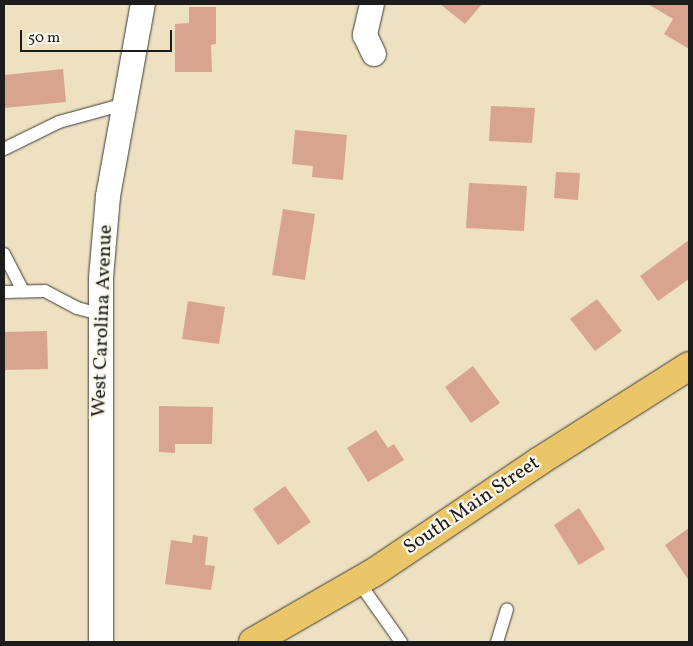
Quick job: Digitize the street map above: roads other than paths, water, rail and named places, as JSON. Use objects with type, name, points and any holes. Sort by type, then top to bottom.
[{"type":"main road","name":"South Main Street","points":[[253,642],[358,581],[689,366]]},
{"type":"street","name":"West Carolina Avenue","points":[[101,642],[100,314],[108,196],[143,4]]},
{"type":"street","points":[[372,4],[365,34],[374,54]]},
{"type":"lane","points":[[4,149],[59,122],[125,104]]},
{"type":"lane","points":[[4,254],[23,291]]},
{"type":"lane","points":[[4,292],[45,291],[77,308],[100,314]]},
{"type":"lane","points":[[358,581],[401,642]]},
{"type":"lane","points":[[497,642],[508,610]]}]
